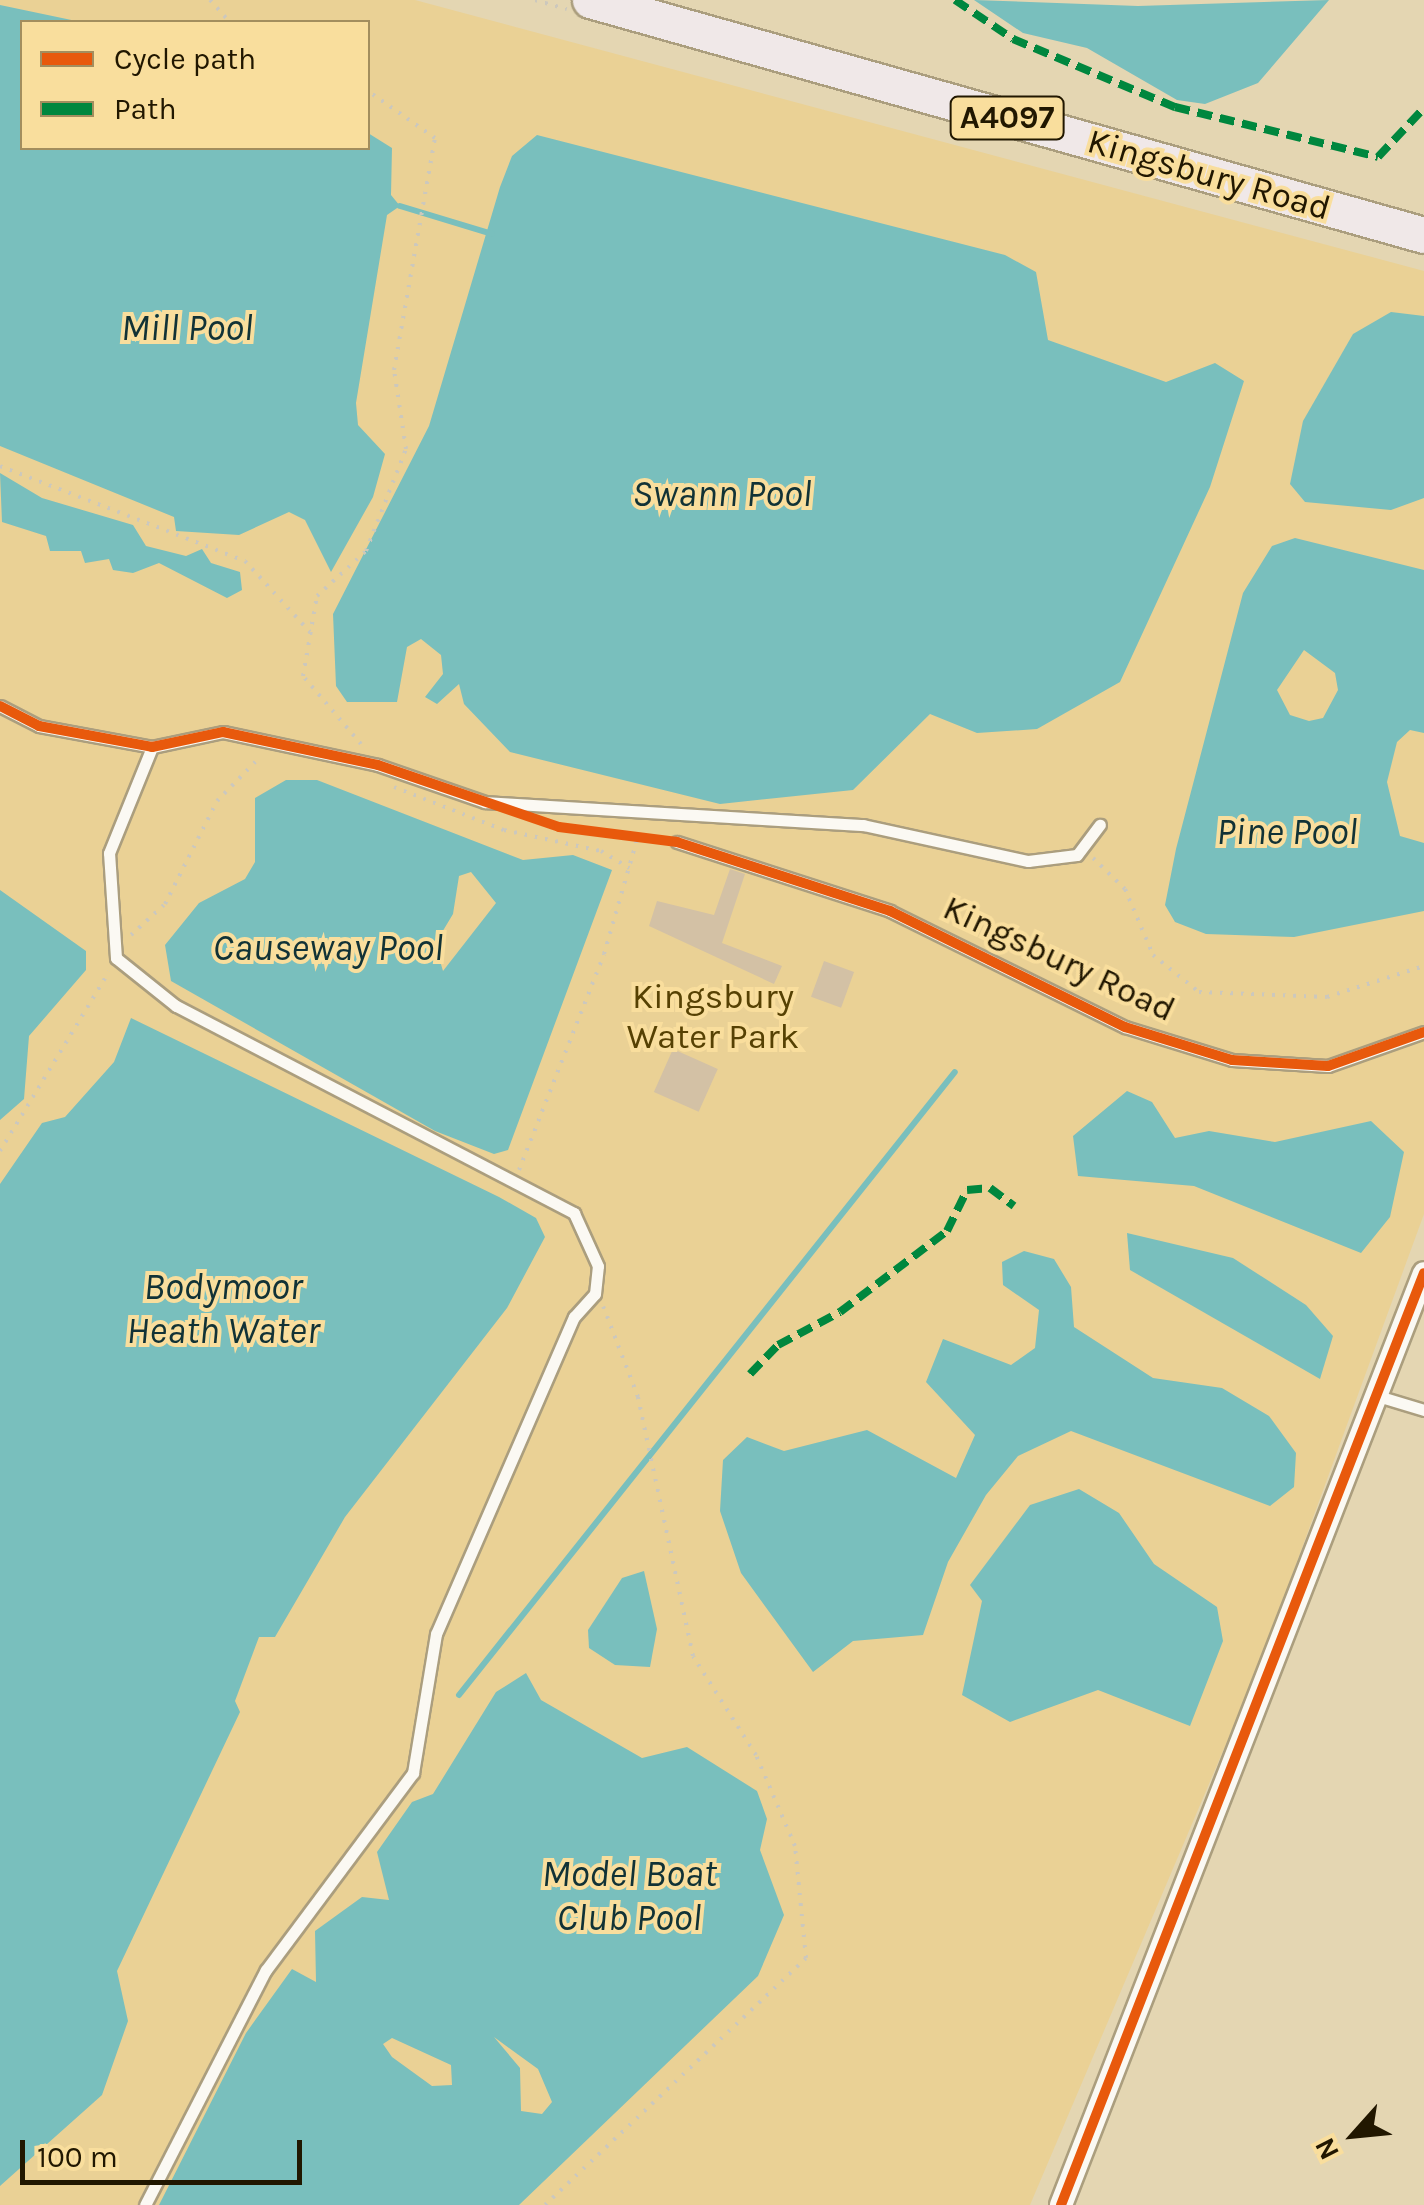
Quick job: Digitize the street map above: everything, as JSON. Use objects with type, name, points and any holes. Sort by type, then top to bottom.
[{"type":"main road","name":"Kingsbury Road","points":[[590,0],[1424,235]]},
{"type":"street","points":[[1061,2205],[1380,1398],[1424,1273]]},
{"type":"lane","points":[[0,706],[39,726],[152,747],[223,732],[378,765],[485,802],[863,825],[1028,862],[1082,848],[1100,825]]},
{"type":"lane","points":[[145,2205],[266,1970],[413,1773],[436,1634],[574,1317],[595,1294],[590,1234],[574,1212],[176,1006],[116,958],[109,853],[152,747]]},
{"type":"lane","name":"Kingsbury Road","points":[[677,842],[890,910],[1125,1028],[1232,1060],[1328,1066],[1424,1032]]},
{"type":"lane","points":[[1380,1398],[1424,1410]]},
{"type":"path","points":[[210,0],[228,20]]},
{"type":"path","points":[[370,92],[435,138],[394,370],[406,449],[366,551],[317,596],[302,676],[396,789],[434,806],[601,851],[629,868]]},
{"type":"path","points":[[0,466],[245,561],[310,632]]},
{"type":"path","points":[[0,1151],[116,958],[165,904],[231,781],[257,757],[302,748]]},
{"type":"path","points":[[541,821],[636,840],[677,842]]},
{"type":"path","points":[[513,1182],[559,1080],[636,840]]},
{"type":"path","points":[[1082,848],[1125,888],[1153,955],[1200,992],[1327,997],[1424,966]]},
{"type":"path","points":[[545,2205],[806,1958],[795,1846],[756,1755],[692,1656],[656,1518],[638,1397],[595,1294]]},
{"type":"green space","name":"Kingsbury Water Park","points":[[0,0],[415,0],[1424,271],[1424,1214],[1257,1671],[1030,2205],[0,2205]]},
{"type":"water","points":[[974,0],[1138,6],[1329,0],[1258,83],[1205,104],[1177,100],[1087,48],[1023,33]]},
{"type":"water","name":"Mill Pool","points":[[0,5],[71,20],[20,20],[20,150],[370,150],[370,134],[392,148],[391,195],[400,206],[387,215],[356,403],[358,425],[385,454],[373,497],[331,572],[305,520],[289,512],[239,535],[176,531],[174,517],[0,446]]},
{"type":"water","name":"Swann Pool","points":[[537,135],[1005,255],[1036,272],[1048,340],[1166,382],[1215,363],[1244,381],[1210,487],[1120,682],[1037,729],[977,733],[930,714],[853,790],[720,804],[510,752],[464,704],[459,684],[437,704],[425,697],[443,674],[441,655],[421,639],[407,647],[397,702],[347,702],[336,686],[333,614],[429,426],[512,156]]},
{"type":"water","points":[[1391,312],[1424,316],[1424,498],[1391,510],[1305,502],[1290,484],[1303,421],[1353,334]]},
{"type":"water","points":[[0,473],[42,498],[133,525],[146,546],[186,556],[202,549],[211,563],[240,572],[242,590],[227,598],[159,563],[133,573],[113,570],[109,559],[85,563],[81,551],[50,551],[46,536],[2,522]]},
{"type":"water","name":"Pine Pool","points":[[1295,538],[1424,570],[1424,733],[1410,730],[1397,742],[1387,782],[1400,836],[1424,843],[1424,911],[1294,937],[1206,934],[1175,922],[1165,905],[1243,593],[1272,546]],"holes":[[[1304,650],[1335,673],[1338,690],[1323,718],[1309,721],[1290,715],[1277,690]]]},
{"type":"water","name":"Causeway Pool","points":[[286,780],[317,780],[523,860],[573,855],[612,870],[508,1150],[494,1154],[435,1131],[171,981],[165,945],[199,903],[245,879],[255,862],[255,798]],"holes":[[[471,872],[496,903],[443,971],[435,944],[453,914],[459,876]]]},
{"type":"water","points":[[0,890],[86,951],[86,970],[29,1036],[24,1099],[0,1120]]},
{"type":"water","name":"Bodymoor Heath Water","points":[[131,1018],[499,1197],[536,1218],[545,1237],[507,1308],[345,1517],[275,1637],[259,1637],[235,1701],[240,1712],[117,1971],[128,2021],[102,2095],[0,2186],[0,1184],[42,1123],[65,1117],[114,1062]]},
{"type":"water","points":[[1127,1091],[1152,1102],[1175,1138],[1209,1131],[1275,1142],[1371,1121],[1404,1152],[1390,1217],[1361,1253],[1194,1186],[1078,1176],[1073,1136]]},
{"type":"water","points":[[1127,1233],[1233,1258],[1306,1305],[1333,1336],[1320,1379],[1130,1270]]},
{"type":"water","points":[[1024,1251],[1054,1259],[1071,1287],[1074,1327],[1153,1378],[1222,1388],[1269,1416],[1296,1453],[1294,1487],[1270,1506],[1071,1431],[1018,1456],[986,1495],[948,1562],[923,1635],[853,1641],[813,1672],[741,1573],[720,1511],[723,1460],[747,1437],[784,1451],[867,1430],[956,1478],[975,1435],[926,1382],[943,1339],[1011,1365],[1035,1348],[1039,1310],[1003,1285],[1002,1262]]},
{"type":"water","points":[[1079,1489],[1119,1513],[1154,1564],[1217,1607],[1223,1641],[1190,1726],[1098,1690],[1010,1722],[962,1695],[982,1601],[970,1585],[1030,1505]]},
{"type":"water","points":[[644,1571],[657,1629],[650,1667],[615,1665],[589,1648],[588,1630],[622,1578]]},
{"type":"water","name":"Model Boat Club Pool","points":[[526,1673],[541,1700],[642,1758],[687,1747],[757,1791],[767,1819],[760,1850],[784,1915],[758,1976],[519,2205],[159,2205],[246,2033],[292,1969],[316,1982],[315,1931],[362,1897],[389,1900],[377,1852],[412,1802],[433,1794],[496,1692]],"holes":[[[494,2037],[538,2069],[552,2102],[542,2114],[521,2111],[520,2068]],[[392,2038],[451,2065],[452,2085],[432,2086],[392,2057],[383,2044]]]},
{"type":"building","points":[[730,869],[745,874],[722,943],[782,966],[774,984],[649,926],[657,901],[714,915]]},
{"type":"building","points":[[824,961],[854,972],[841,1008],[811,997]]},
{"type":"building","points":[[673,1049],[718,1069],[699,1112],[654,1092]]},
{"type":"waterway","points":[[400,206],[492,234]]},
{"type":"waterway","points":[[459,1695],[955,1072]]},
{"type":"marked path","points":[[955,0],[1013,39],[1175,107],[1378,157],[1424,108]]},
{"type":"marked path","points":[[750,1374],[778,1345],[840,1312],[947,1231],[967,1190],[990,1188],[1014,1206]]},
{"type":"cycle path","points":[[0,706],[39,726],[152,747],[223,732],[378,765],[559,827],[677,842],[890,911],[1125,1027],[1232,1060],[1328,1066],[1424,1032]]},
{"type":"cycle path","points":[[1061,2205],[1424,1273]]}]
